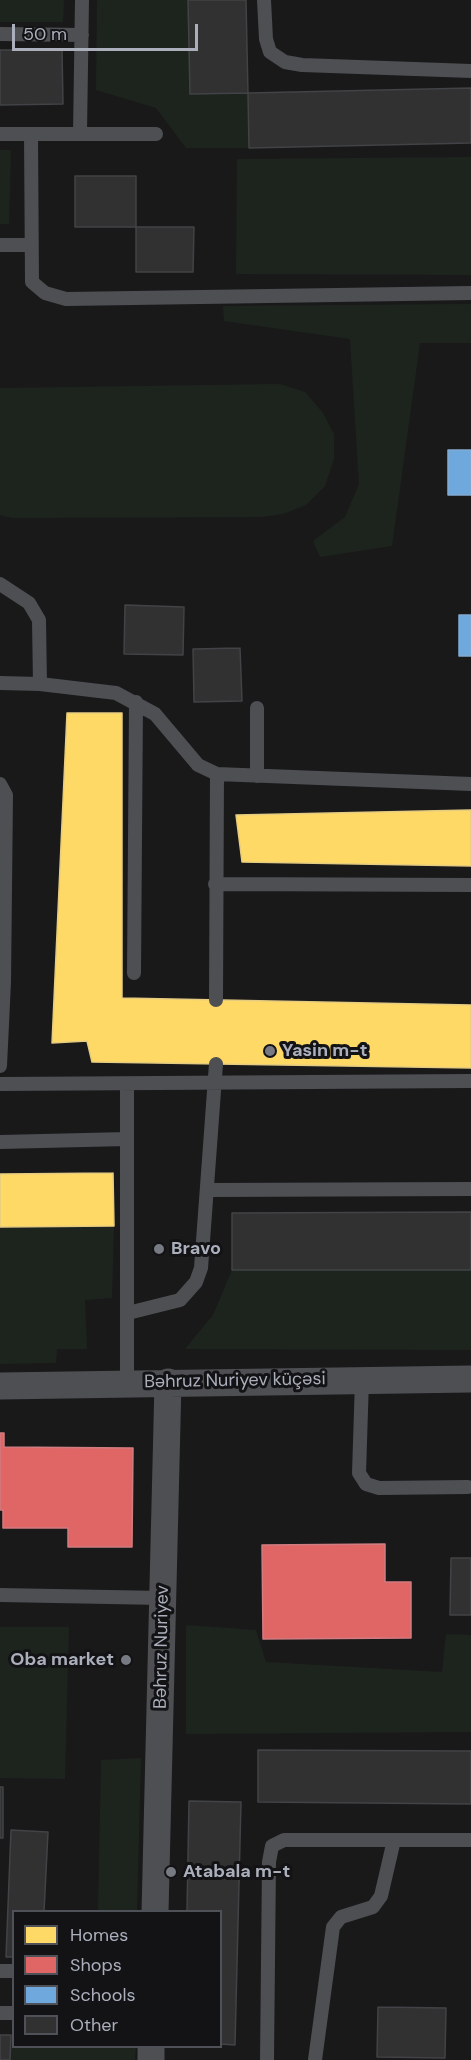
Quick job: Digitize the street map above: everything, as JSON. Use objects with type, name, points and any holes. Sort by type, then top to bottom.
[{"type":"street","name":"Bəhruz Nuriyev küçəsi","points":[[0,1386],[168,1382],[471,1380]]},
{"type":"street","name":"Bəhruz Nuriyev","points":[[156,1910],[168,1382]]},
{"type":"lane","points":[[80,133],[82,0]]},
{"type":"lane","points":[[264,0],[266,39],[270,52],[285,62],[302,65],[471,72]]},
{"type":"lane","points":[[0,34],[82,35]]},
{"type":"lane","points":[[0,134],[156,134]]},
{"type":"lane","points":[[31,135],[32,282],[45,293],[66,299],[471,293]]},
{"type":"lane","points":[[0,244],[30,245]]},
{"type":"lane","points":[[0,584],[29,603],[39,620],[40,684]]},
{"type":"lane","points":[[0,683],[40,684],[116,693],[155,714],[198,765],[217,774],[471,784]]},
{"type":"lane","points":[[134,974],[136,702]]},
{"type":"lane","points":[[257,708],[257,776]]},
{"type":"lane","points":[[216,1000],[217,774]]},
{"type":"lane","points":[[0,784],[6,795],[0,1066]]},
{"type":"lane","points":[[215,884],[471,885]]},
{"type":"lane","points":[[128,1313],[180,1300],[196,1282],[201,1268],[216,1064]]},
{"type":"lane","points":[[0,1083],[127,1085],[471,1081]]},
{"type":"lane","points":[[127,1085],[127,1383]]},
{"type":"lane","points":[[0,1142],[127,1139]]},
{"type":"lane","points":[[208,1190],[471,1189]]},
{"type":"lane","points":[[362,1380],[359,1473],[366,1484],[379,1488],[468,1487]]},
{"type":"lane","points":[[0,1595],[163,1598]]},
{"type":"lane","points":[[267,2060],[269,1862],[272,1846],[284,1840],[471,1840]]},
{"type":"lane","points":[[315,2060],[333,1927],[341,1917],[373,1907],[381,1896],[394,1840]]},
{"type":"shaded area","points":[[0,0],[64,0],[63,22],[0,22]]},
{"type":"shaded area","points":[[97,0],[188,0],[190,94],[248,93],[249,148],[186,148],[156,108],[96,90]]},
{"type":"shaded area","points":[[0,150],[11,150],[9,224],[0,224]]},
{"type":"shaded area","points":[[471,157],[471,275],[236,274],[237,159]]},
{"type":"shaded area","points":[[471,304],[471,343],[420,343],[392,546],[320,557],[313,541],[345,517],[359,484],[350,339],[224,321],[223,306]]},
{"type":"shaded area","points":[[280,384],[305,392],[323,413],[334,434],[334,459],[325,486],[306,505],[283,514],[261,517],[12,518],[0,515],[0,388]]},
{"type":"shaded area","points":[[114,1226],[112,1298],[85,1300],[87,1349],[57,1349],[56,1363],[0,1364],[0,1227]]},
{"type":"shaded area","points":[[232,1270],[471,1270],[471,1350],[185,1349],[213,1315]]},
{"type":"shaded area","points":[[186,1625],[256,1630],[266,1662],[442,1672],[446,1634],[471,1635],[471,1732],[186,1734]]},
{"type":"shaded area","points":[[0,1627],[69,1627],[65,1779],[0,1778]]},
{"type":"shaded area","points":[[141,1758],[137,1910],[98,1910],[101,1760]]},
{"type":"shaded area","points":[[11,2035],[12,2048],[136,2048],[135,2060],[10,2060]]},
{"type":"building: Homes","points":[[67,713],[122,713],[122,998],[471,1005],[471,1068],[92,1062],[87,1041],[52,1043]]},
{"type":"building: Homes","points":[[471,810],[471,866],[242,862],[236,815]]},
{"type":"building: Homes","points":[[113,1173],[114,1226],[0,1227],[0,1174]]},
{"type":"building: Shops","points":[[0,1433],[4,1433],[4,1447],[133,1448],[132,1547],[68,1547],[68,1528],[3,1528],[3,1510],[0,1510]]},
{"type":"building: Shops","points":[[385,1544],[385,1582],[411,1582],[411,1638],[263,1639],[262,1545]]},
{"type":"building: Schools","points":[[448,450],[471,450],[471,495],[448,495]]},
{"type":"building: Schools","points":[[459,615],[471,615],[471,656],[459,656]]},
{"type":"building: Other","points":[[188,0],[246,0],[248,93],[190,94]]},
{"type":"building: Other","points":[[0,50],[62,50],[63,104],[0,105]]},
{"type":"building: Other","points":[[471,88],[471,143],[249,148],[248,93]]},
{"type":"building: Other","points":[[75,176],[136,176],[136,227],[75,227]]},
{"type":"building: Other","points":[[136,227],[194,227],[193,272],[136,272]]},
{"type":"building: Other","points":[[125,605],[184,607],[183,655],[124,654]]},
{"type":"building: Other","points":[[240,648],[242,701],[194,702],[193,649]]},
{"type":"building: Other","points":[[471,1212],[471,1270],[232,1270],[232,1213]]},
{"type":"building: Other","points":[[451,1558],[471,1558],[471,1615],[450,1615]]},
{"type":"building: Other","points":[[258,1750],[471,1751],[471,1804],[258,1802]]},
{"type":"building: Other","points":[[0,1787],[3,1787],[3,1838],[0,1838]]},
{"type":"building: Other","points":[[189,1801],[241,1802],[235,2045],[222,2044],[222,1910],[187,1910]]},
{"type":"building: Other","points":[[11,1830],[48,1832],[44,1910],[12,1910],[12,1957],[6,1957]]},
{"type":"building: Other","points":[[378,2007],[446,2008],[445,2058],[377,2057]]},
{"type":"building: Other","points":[[0,2035],[11,2035],[10,2060],[0,2060]]},
{"type":"place","name":"Yasin m-t","points":[[270,1051]]},
{"type":"place","name":"Bravo","points":[[159,1249]]},
{"type":"place","name":"Oba market","points":[[126,1660]]},
{"type":"place","name":"Atabala m-t","points":[[171,1872]]}]
